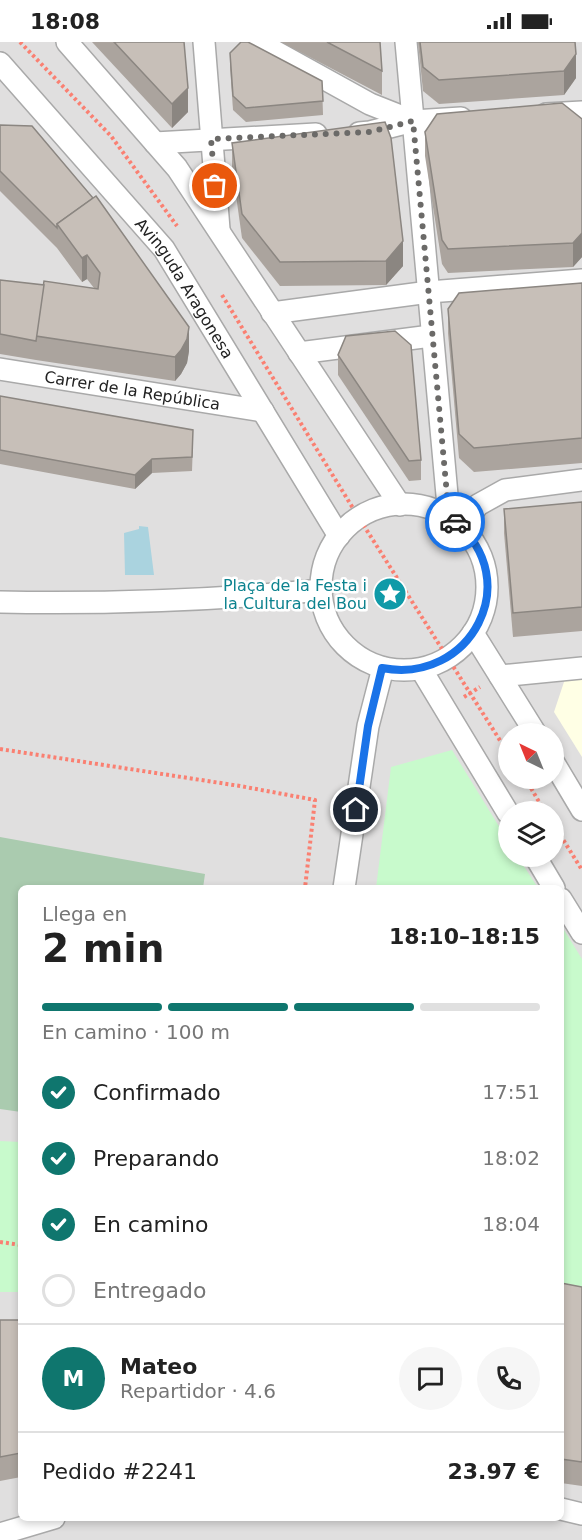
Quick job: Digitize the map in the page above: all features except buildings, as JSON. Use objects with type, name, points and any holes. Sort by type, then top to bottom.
[{"type":"street","points":[[67,42],[177,168],[400,505]]},
{"type":"street","points":[[204,42],[219,232]]},
{"type":"street","points":[[258,42],[370,104],[413,121]]},
{"type":"street","points":[[405,42],[429,292],[431,336],[455,522]]},
{"type":"street","name":"Avinguda Aragonesa","points":[[0,63],[164,249],[339,536]]},
{"type":"street","points":[[526,115],[582,112]]},
{"type":"street","points":[[154,143],[370,132],[413,121],[481,117]]},
{"type":"street","points":[[272,313],[429,292],[582,280]]},
{"type":"street","points":[[298,353],[431,336]]},
{"type":"street","name":"Carrer de la República","points":[[0,369],[263,411]]},
{"type":"street","points":[[455,522],[478,505],[505,490],[582,480]]},
{"type":"street","points":[[400,505],[425,507],[455,522],[479,550],[487,578],[485,606],[473,633],[448,658],[421,669],[382,668],[351,651],[336,634],[326,613],[322,590],[324,567],[339,536],[359,518],[379,508],[400,505]]},
{"type":"street","points":[[0,602],[159,601],[322,590]]},
{"type":"street","points":[[473,633],[529,723]]},
{"type":"street","points":[[344,885],[368,726],[382,668]]},
{"type":"street","points":[[500,676],[582,668]]},
{"type":"street","points":[[421,669],[501,801]]},
{"type":"street","points":[[564,780],[582,810]]},
{"type":"street","points":[[542,867],[552,885]]},
{"type":"street","points":[[564,904],[582,933]]},
{"type":"street","points":[[564,1510],[582,1514]]},
{"type":"street","points":[[0,1534],[44,1521]]},
{"type":"path","points":[[359,518],[498,737]]},
{"type":"path","points":[[445,708],[500,676]]},
{"type":"path","points":[[0,749],[240,786],[315,800],[305,885]]},
{"type":"path","points":[[564,841],[582,870]]},
{"type":"path","points":[[0,1242],[18,1245]]},
{"type":"shaded area","points":[[0,42],[582,42],[582,1540],[0,1540]]},
{"type":"shaded area","points":[[582,675],[582,757],[564,728],[564,723],[561,723],[554,712],[566,676]]},
{"type":"shaded area","points":[[0,837],[205,874],[203,885],[18,885],[18,1112],[0,1109]]},
{"type":"green space","points":[[452,750],[498,825],[498,867],[524,867],[536,885],[376,885],[391,767]]},
{"type":"green space","points":[[564,930],[582,959],[582,1302],[564,1299]]},
{"type":"green space","points":[[0,1141],[18,1142],[18,1292],[0,1292]]},
{"type":"water","points":[[139,526],[148,527],[154,575],[125,575],[124,533],[139,529]]},
{"type":"way so far","points":[[215,186],[211,139],[370,132],[413,121],[449,517],[455,522]]},
{"type":"place","name":"Plaça de la Festa i la Cultura del Bou","points":[[390,594]]},
{"type":"route","points":[[356,810],[368,726],[382,668],[421,669],[448,658],[473,633],[485,606],[487,578],[479,550],[462,527],[455,522]]}]
